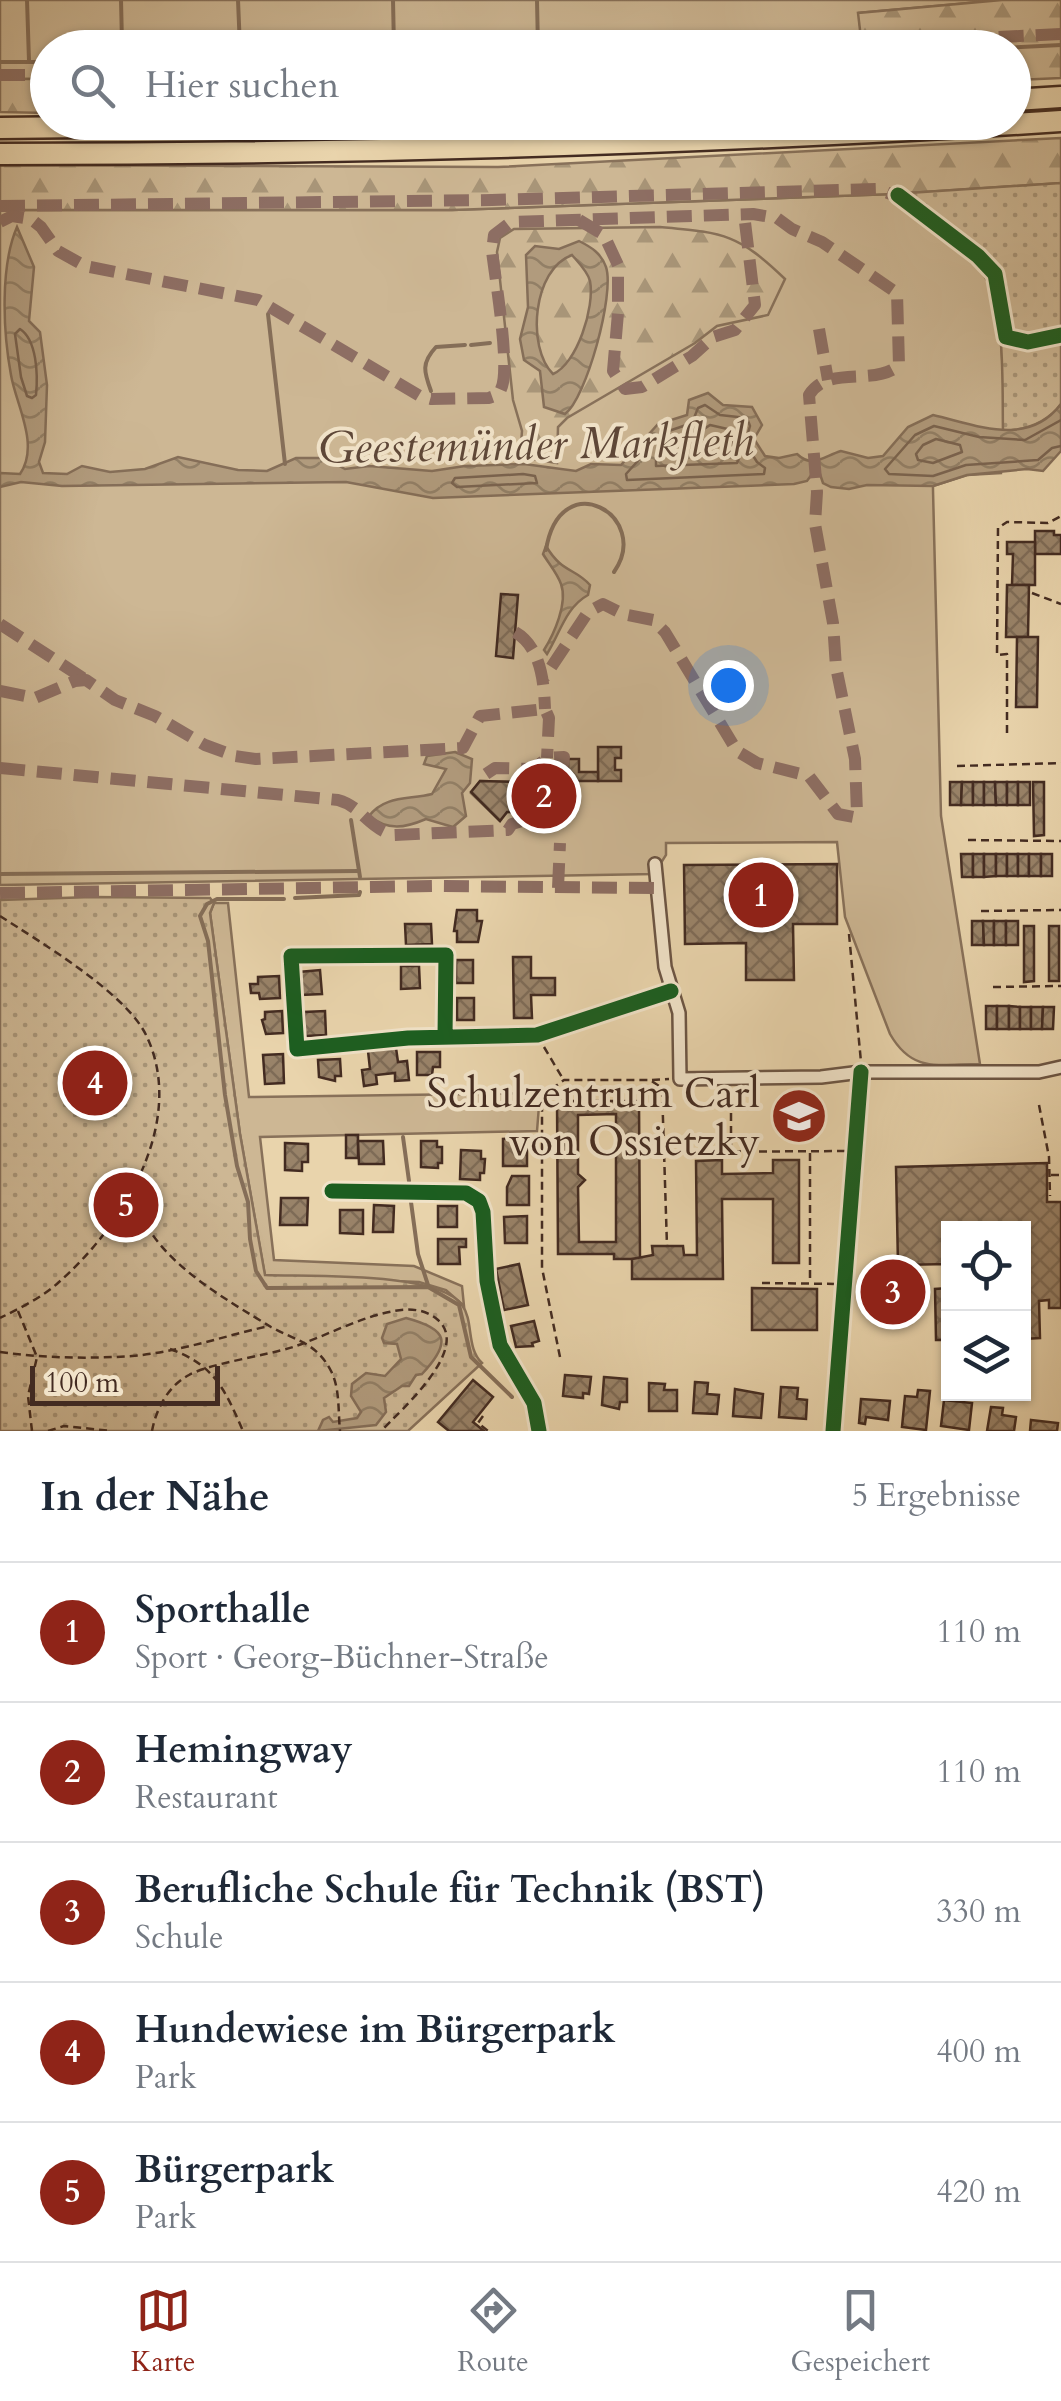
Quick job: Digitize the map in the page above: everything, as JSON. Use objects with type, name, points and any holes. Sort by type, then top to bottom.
[{"type":"highway","points":[[1031,99],[1061,97]]},
{"type":"highway","points":[[1031,123],[1061,122]]},
{"type":"highway","points":[[0,128],[30,128]]},
{"type":"highway","points":[[0,154],[291,153],[688,140]]},
{"type":"street","points":[[655,864],[664,968],[679,1013],[680,1079],[822,1077],[862,1072],[1039,1072],[1061,1067]]},
{"type":"street","points":[[445,1037],[446,955],[291,956],[297,1049],[445,1037],[537,1035],[671,991]]},
{"type":"street","points":[[332,1191],[466,1193],[480,1201],[484,1212],[487,1281],[500,1345],[534,1403],[539,1431]]},
{"type":"path","points":[[1007,733],[1007,654],[997,654],[998,528],[1007,522],[1048,523],[1061,516]]},
{"type":"path","points":[[1032,593],[1061,604]]},
{"type":"path","points":[[957,766],[1061,763]]},
{"type":"path","points":[[968,840],[1061,840]]},
{"type":"path","points":[[981,911],[1061,910]]},
{"type":"path","points":[[0,916],[51,948],[120,1002],[147,1036],[158,1090],[157,1119],[142,1168],[138,1201],[148,1227],[172,1258],[270,1326],[308,1342],[330,1370],[340,1431]]},
{"type":"path","points":[[848,934],[862,1072]]},
{"type":"path","points":[[993,987],[1061,986]]},
{"type":"path","points":[[537,1035],[564,1080]]},
{"type":"path","points":[[560,1357],[542,1268],[542,1100],[564,1080],[680,1079]]},
{"type":"path","points":[[650,1080],[662,1088],[667,1246]]},
{"type":"path","points":[[1039,1105],[1050,1196]]},
{"type":"path","points":[[731,1112],[731,1152]]},
{"type":"path","points":[[810,1151],[810,1284]]},
{"type":"path","points":[[666,1152],[855,1151]]},
{"type":"path","points":[[0,1318],[58,1284],[99,1240],[142,1168]]},
{"type":"path","points":[[1050,1175],[1061,1175]]},
{"type":"path","points":[[762,1282],[844,1284]]},
{"type":"path","points":[[18,1309],[36,1357],[28,1396],[32,1431]]},
{"type":"path","points":[[152,1431],[155,1414],[172,1388],[190,1375],[308,1342],[395,1310],[425,1312],[446,1330],[447,1345],[440,1366],[380,1431]]},
{"type":"path","points":[[0,1352],[36,1357],[135,1356],[270,1326]]},
{"type":"path","points":[[169,1348],[193,1357],[208,1369],[228,1397],[243,1431]]},
{"type":"path","points":[[483,1416],[478,1423],[488,1431]]},
{"type":"path","points":[[48,1431],[64,1426],[110,1431]]},
{"type":"green space","points":[[0,0],[1002,0],[859,13],[860,30],[30,30],[30,79],[0,79]]},
{"type":"green space","points":[[1002,0],[1061,0],[1061,78],[1031,79],[1031,30],[860,30],[858,13]]},
{"type":"green space","points":[[0,79],[30,79],[30,113],[0,112]]},
{"type":"green space","points":[[1061,138],[1061,183],[893,194],[452,210],[0,210],[0,165],[498,167]]},
{"type":"green space","points":[[1061,183],[1061,404],[1035,424],[1003,431],[1002,351],[992,291],[965,254],[893,194]]},
{"type":"green space","points":[[893,194],[955,244],[986,278],[998,317],[1001,344],[1001,473],[967,475],[933,486],[941,816],[980,1064],[918,1061],[908,1056],[890,1034],[845,917],[837,842],[666,843],[666,855],[654,874],[0,885],[0,210],[452,210]],"holes":[[[525,769],[556,790],[528,820],[520,812],[507,812],[499,820],[471,793],[480,781],[524,782]]]},
{"type":"green space","points":[[660,227],[715,234],[754,252],[785,279],[768,315],[717,326],[567,418],[558,427],[557,463],[520,457],[522,431],[513,400],[497,252],[500,238],[514,229]]},
{"type":"green space","points":[[210,898],[214,903],[210,913],[240,1134],[265,1275],[400,1281],[448,1294],[466,1311],[474,1350],[482,1363],[408,1431],[0,1431],[0,900]]},
{"type":"green space","points":[[214,903],[228,903],[249,1097],[540,1093],[537,1131],[260,1137],[274,1260],[414,1266],[462,1286],[464,1306],[446,1290],[419,1282],[265,1276],[240,1134],[210,913]]},
{"type":"water","points":[[17,227],[34,267],[29,321],[40,332],[47,385],[45,442],[39,462],[43,473],[67,474],[82,466],[110,472],[145,469],[178,457],[238,470],[267,471],[296,458],[325,458],[345,469],[369,466],[432,471],[524,464],[576,471],[591,464],[621,465],[658,424],[687,415],[689,400],[708,393],[723,405],[752,407],[762,425],[754,439],[765,456],[797,454],[813,461],[841,451],[868,458],[883,456],[908,427],[933,415],[984,428],[1018,429],[1048,418],[1061,404],[1061,451],[1043,471],[967,475],[933,486],[867,485],[849,489],[823,483],[820,474],[794,484],[433,498],[346,482],[62,486],[21,482],[0,487],[0,473],[20,474],[28,451],[11,375],[5,320],[8,261]]},
{"type":"water","points":[[579,241],[588,246],[604,262],[608,280],[603,321],[590,368],[565,414],[544,407],[540,371],[524,360],[520,339],[528,307],[526,255],[535,246],[559,249]],"holes":[[[572,255],[589,278],[590,305],[577,347],[553,374],[539,346],[538,310],[549,276]]]},
{"type":"water","points":[[546,546],[563,566],[590,585],[588,595],[569,613],[547,654],[544,650],[559,618],[563,592],[543,554]]},
{"type":"water","points":[[455,752],[472,759],[470,783],[462,793],[466,816],[453,827],[426,819],[390,826],[369,816],[390,801],[432,794],[446,769],[424,764],[427,756]]},
{"type":"water","points":[[406,1318],[430,1327],[441,1338],[432,1363],[409,1386],[402,1386],[384,1398],[386,1412],[376,1425],[318,1431],[329,1417],[333,1422],[357,1418],[361,1412],[351,1396],[352,1384],[366,1373],[385,1376],[401,1359],[397,1344],[384,1343],[382,1338],[387,1324]]},
{"type":"building","points":[[1035,531],[1061,535],[1061,554],[1035,554]]},
{"type":"building","points":[[1007,542],[1035,542],[1035,585],[1012,585],[1013,554],[1007,554]]},
{"type":"building","points":[[1007,585],[1029,585],[1028,637],[1006,637]]},
{"type":"building","points":[[501,594],[518,595],[513,658],[496,656]]},
{"type":"building","points":[[1017,637],[1038,637],[1037,707],[1016,707]]},
{"type":"building","points":[[598,747],[621,747],[621,758],[615,758],[615,770],[621,770],[621,781],[598,781]]},
{"type":"building","points":[[568,759],[579,759],[579,772],[598,772],[598,781],[568,781]]},
{"type":"building","points":[[524,769],[556,770],[556,790],[528,820],[520,812],[507,812],[500,821],[471,792],[480,781],[524,782]]},
{"type":"building","points":[[950,782],[962,782],[961,805],[950,805]]},
{"type":"building","points":[[962,782],[973,782],[973,805],[961,805]]},
{"type":"building","points":[[973,782],[984,782],[984,805],[973,805]]},
{"type":"building","points":[[984,782],[995,782],[996,805],[984,805]]},
{"type":"building","points":[[995,782],[1007,782],[1007,805],[996,805]]},
{"type":"building","points":[[1007,782],[1018,782],[1018,805],[1007,805]]},
{"type":"building","points":[[1018,782],[1030,782],[1030,805],[1018,805]]},
{"type":"building","points":[[1033,782],[1044,782],[1044,835],[1034,836]]},
{"type":"building","points":[[961,854],[973,854],[973,877],[962,877]]},
{"type":"building","points":[[973,854],[984,854],[984,877],[973,877]]},
{"type":"building","points":[[984,854],[996,854],[996,876],[984,877]]},
{"type":"building","points":[[996,854],[1007,854],[1007,876],[996,876]]},
{"type":"building","points":[[1007,854],[1018,854],[1018,876],[1007,876]]},
{"type":"building","points":[[1018,854],[1029,854],[1029,876],[1018,876]]},
{"type":"building","points":[[1029,854],[1041,854],[1041,876],[1029,876]]},
{"type":"building","points":[[1041,854],[1052,854],[1052,876],[1041,876]]},
{"type":"building","points":[[837,864],[837,924],[793,924],[794,980],[746,980],[746,943],[685,944],[684,865]]},
{"type":"building","points":[[457,910],[477,910],[477,921],[482,921],[478,942],[457,942]]},
{"type":"building","points":[[972,921],[983,921],[984,945],[972,945]]},
{"type":"building","points":[[983,921],[994,921],[994,945],[984,945]]},
{"type":"building","points":[[994,921],[1006,921],[1006,945],[994,945]]},
{"type":"building","points":[[1006,921],[1018,921],[1018,945],[1006,945]]},
{"type":"building","points":[[405,924],[431,924],[432,944],[406,945]]},
{"type":"building","points":[[1024,926],[1034,926],[1034,981],[1024,982]]},
{"type":"building","points":[[1049,926],[1059,926],[1059,981],[1049,981]]},
{"type":"building","points":[[513,957],[531,957],[531,978],[555,978],[555,995],[531,995],[532,1018],[514,1018]]},
{"type":"building","points":[[456,960],[473,960],[473,983],[456,983]]},
{"type":"building","points":[[401,966],[419,966],[420,988],[401,989]]},
{"type":"building","points":[[320,970],[322,994],[301,995],[299,972]]},
{"type":"building","points":[[279,976],[280,998],[260,999],[259,993],[251,993],[250,984],[258,984],[258,977]]},
{"type":"building","points":[[457,998],[474,998],[474,1020],[457,1020]]},
{"type":"building","points":[[986,1006],[997,1006],[997,1029],[986,1029]]},
{"type":"building","points":[[997,1006],[1009,1006],[1009,1029],[997,1029]]},
{"type":"building","points":[[1009,1006],[1020,1007],[1020,1029],[1009,1029]]},
{"type":"building","points":[[1020,1007],[1031,1007],[1031,1029],[1020,1029]]},
{"type":"building","points":[[1031,1007],[1043,1007],[1042,1029],[1031,1029]]},
{"type":"building","points":[[1043,1007],[1054,1007],[1053,1029],[1042,1029]]},
{"type":"building","points":[[282,1011],[283,1033],[266,1034],[262,1020],[265,1012]]},
{"type":"building","points":[[325,1011],[326,1035],[305,1036],[304,1012]]},
{"type":"building","points":[[396,1048],[398,1062],[407,1061],[409,1080],[395,1081],[395,1073],[376,1075],[377,1084],[364,1086],[362,1070],[370,1069],[368,1051]]},
{"type":"building","points":[[417,1052],[440,1052],[440,1067],[433,1067],[432,1075],[417,1075]]},
{"type":"building","points":[[283,1054],[284,1083],[265,1084],[263,1055]]},
{"type":"building","points":[[340,1059],[341,1076],[335,1076],[335,1081],[319,1077],[318,1060]]},
{"type":"building","points":[[557,1101],[639,1101],[640,1259],[614,1259],[614,1254],[558,1254]],"holes":[[[616,1114],[616,1242],[579,1242],[578,1187],[585,1180],[578,1174],[578,1115]]]},
{"type":"building","points":[[346,1135],[358,1135],[358,1158],[346,1158]]},
{"type":"building","points":[[521,1138],[521,1147],[527,1147],[527,1166],[503,1166],[503,1139]]},
{"type":"building","points":[[358,1141],[383,1141],[384,1164],[359,1164]]},
{"type":"building","points":[[421,1141],[437,1141],[437,1147],[442,1147],[438,1168],[421,1167]]},
{"type":"building","points":[[285,1143],[308,1144],[308,1162],[302,1162],[302,1171],[285,1170]]},
{"type":"building","points":[[461,1150],[481,1151],[481,1159],[485,1159],[480,1180],[460,1179]]},
{"type":"building","points":[[722,1160],[722,1174],[773,1173],[773,1160],[799,1160],[799,1263],[773,1263],[773,1199],[722,1199],[723,1279],[632,1279],[632,1259],[653,1255],[652,1246],[683,1246],[684,1255],[697,1255],[696,1161]]},
{"type":"building","points":[[1047,1163],[1047,1202],[1061,1202],[1061,1308],[1049,1308],[1049,1300],[1039,1301],[1040,1338],[1031,1339],[1031,1221],[941,1221],[941,1264],[898,1265],[896,1167]]},
{"type":"building","points":[[512,1176],[529,1176],[529,1205],[507,1205],[507,1187]]},
{"type":"building","points":[[281,1198],[308,1198],[307,1225],[280,1225]]},
{"type":"building","points":[[374,1205],[394,1206],[393,1232],[373,1232]]},
{"type":"building","points":[[438,1206],[457,1206],[457,1227],[438,1227]]},
{"type":"building","points":[[340,1210],[363,1210],[363,1234],[340,1233]]},
{"type":"building","points":[[527,1216],[527,1243],[505,1243],[504,1217]]},
{"type":"building","points":[[438,1239],[466,1239],[466,1247],[459,1247],[460,1264],[438,1264]]},
{"type":"building","points":[[519,1264],[528,1305],[504,1310],[496,1269]]},
{"type":"building","points":[[752,1288],[817,1289],[817,1330],[752,1330]]},
{"type":"building","points":[[935,1289],[941,1289],[941,1340],[936,1340]]},
{"type":"building","points":[[534,1321],[539,1341],[533,1346],[516,1347],[511,1326]]},
{"type":"building","points":[[565,1375],[591,1377],[589,1394],[583,1393],[583,1398],[563,1396]]},
{"type":"building","points":[[604,1377],[627,1379],[627,1402],[620,1402],[619,1409],[602,1405]]},
{"type":"building","points":[[473,1380],[493,1397],[473,1422],[484,1431],[449,1431],[438,1422]]},
{"type":"building","points":[[695,1382],[708,1383],[707,1394],[719,1395],[717,1414],[693,1413]]},
{"type":"building","points":[[649,1383],[665,1384],[664,1390],[677,1390],[677,1411],[649,1411]]},
{"type":"building","points":[[781,1387],[798,1388],[797,1399],[807,1400],[806,1419],[779,1417]]},
{"type":"building","points":[[735,1389],[763,1394],[761,1418],[733,1416]]},
{"type":"building","points":[[918,1390],[930,1391],[926,1430],[902,1427],[905,1396],[917,1397]]},
{"type":"building","points":[[861,1399],[890,1401],[888,1420],[866,1417],[865,1424],[859,1423]]},
{"type":"building","points":[[944,1401],[972,1403],[969,1430],[941,1426]]},
{"type":"building","points":[[991,1407],[1003,1408],[1002,1415],[1016,1417],[1014,1431],[987,1431]]},
{"type":"building","points":[[1031,1420],[1058,1423],[1057,1431],[1030,1431]]},
{"type":"waterway","points":[[27,0],[29,61]]},
{"type":"waterway","points":[[121,0],[122,30]]},
{"type":"waterway","points":[[238,0],[239,30]]},
{"type":"waterway","points":[[393,0],[394,30]]},
{"type":"waterway","points":[[537,0],[538,30]]},
{"type":"waterway","points":[[1031,47],[1061,45]]},
{"type":"waterway","points":[[0,62],[30,62]]},
{"type":"waterway","points":[[268,314],[285,464]]},
{"type":"waterway","points":[[471,345],[490,343]]},
{"type":"waterway","points":[[431,391],[425,368],[431,353],[436,347],[465,345]]},
{"type":"waterway","points":[[546,550],[555,524],[568,509],[584,504],[600,507],[613,517],[622,533],[623,551],[614,572]]},
{"type":"waterway","points":[[351,820],[360,877]]},
{"type":"waterway","points":[[0,874],[359,871]]},
{"type":"waterway","points":[[295,898],[360,892]]},
{"type":"waterway","points":[[284,899],[217,899],[207,904],[200,916],[208,941],[225,1095],[237,1166],[248,1202],[256,1271],[267,1288],[428,1287],[459,1305],[471,1357],[512,1397]]},
{"type":"waterway","points":[[403,1137],[409,1181]]},
{"type":"waterway","points":[[411,1202],[418,1254],[428,1285]]},
{"type":"marked path","points":[[1031,35],[1061,34]]},
{"type":"marked path","points":[[0,75],[30,75]]},
{"type":"marked path","points":[[0,206],[492,200],[878,189],[903,199]]},
{"type":"marked path","points":[[579,220],[604,235],[618,265],[613,371],[625,389],[642,387],[692,356],[713,337],[735,330],[755,305],[744,214]]},
{"type":"marked path","points":[[0,222],[12,216],[31,219],[58,251],[85,266],[258,300],[431,399],[489,398],[501,389],[503,344],[492,251],[494,235],[511,222],[753,214],[777,218],[822,242],[897,293],[899,365],[878,375],[828,380],[809,395],[817,492],[815,524],[833,623],[836,667],[855,759],[854,817],[838,814],[809,776],[757,763],[737,751],[665,632],[653,620],[623,614],[603,604],[588,612],[544,678]]},
{"type":"marked path","points":[[819,329],[828,380]]},
{"type":"marked path","points":[[0,624],[86,680]]},
{"type":"marked path","points":[[515,632],[536,656],[545,709]]},
{"type":"marked path","points":[[0,691],[35,698],[86,680],[115,700],[155,716],[205,745],[256,759],[463,748],[480,716],[545,709],[549,718],[547,758]]},
{"type":"marked path","points":[[486,774],[495,768],[534,769],[547,758],[564,757],[560,786]]},
{"type":"marked path","points":[[0,768],[338,800],[354,807],[377,828],[394,835],[508,830],[522,821]]},
{"type":"marked path","points":[[560,802],[574,804]]},
{"type":"marked path","points":[[558,888],[560,843]]},
{"type":"marked path","points":[[0,893],[432,886],[658,888]]},
{"type":"cycle path","points":[[898,195],[978,256],[995,274],[1006,337],[1028,342],[1061,335]]},
{"type":"cycle path","points":[[445,1037],[446,955],[291,956],[297,1049],[408,1038],[537,1035],[671,991]]},
{"type":"cycle path","points":[[833,1431],[861,1072]]},
{"type":"cycle path","points":[[332,1191],[466,1193],[479,1201],[487,1281],[500,1345],[534,1403],[539,1431]]},
{"type":"place","name":"Hemingway","points":[[544,796]]},
{"type":"place","name":"Sporthalle","points":[[761,895]]},
{"type":"place","name":"Hundewiese im Bürgerpark","points":[[95,1083]]},
{"type":"place","name":"Schulzentrum Carl von Ossietzky","points":[[799,1116]]},
{"type":"place","name":"Bürgerpark","points":[[126,1205]]},
{"type":"place","name":"Berufliche Schule für Technik (BST)","points":[[893,1292]]},
{"type":"water label","name":"Geestemünder Markfleth","points":[[536,443]]}]
